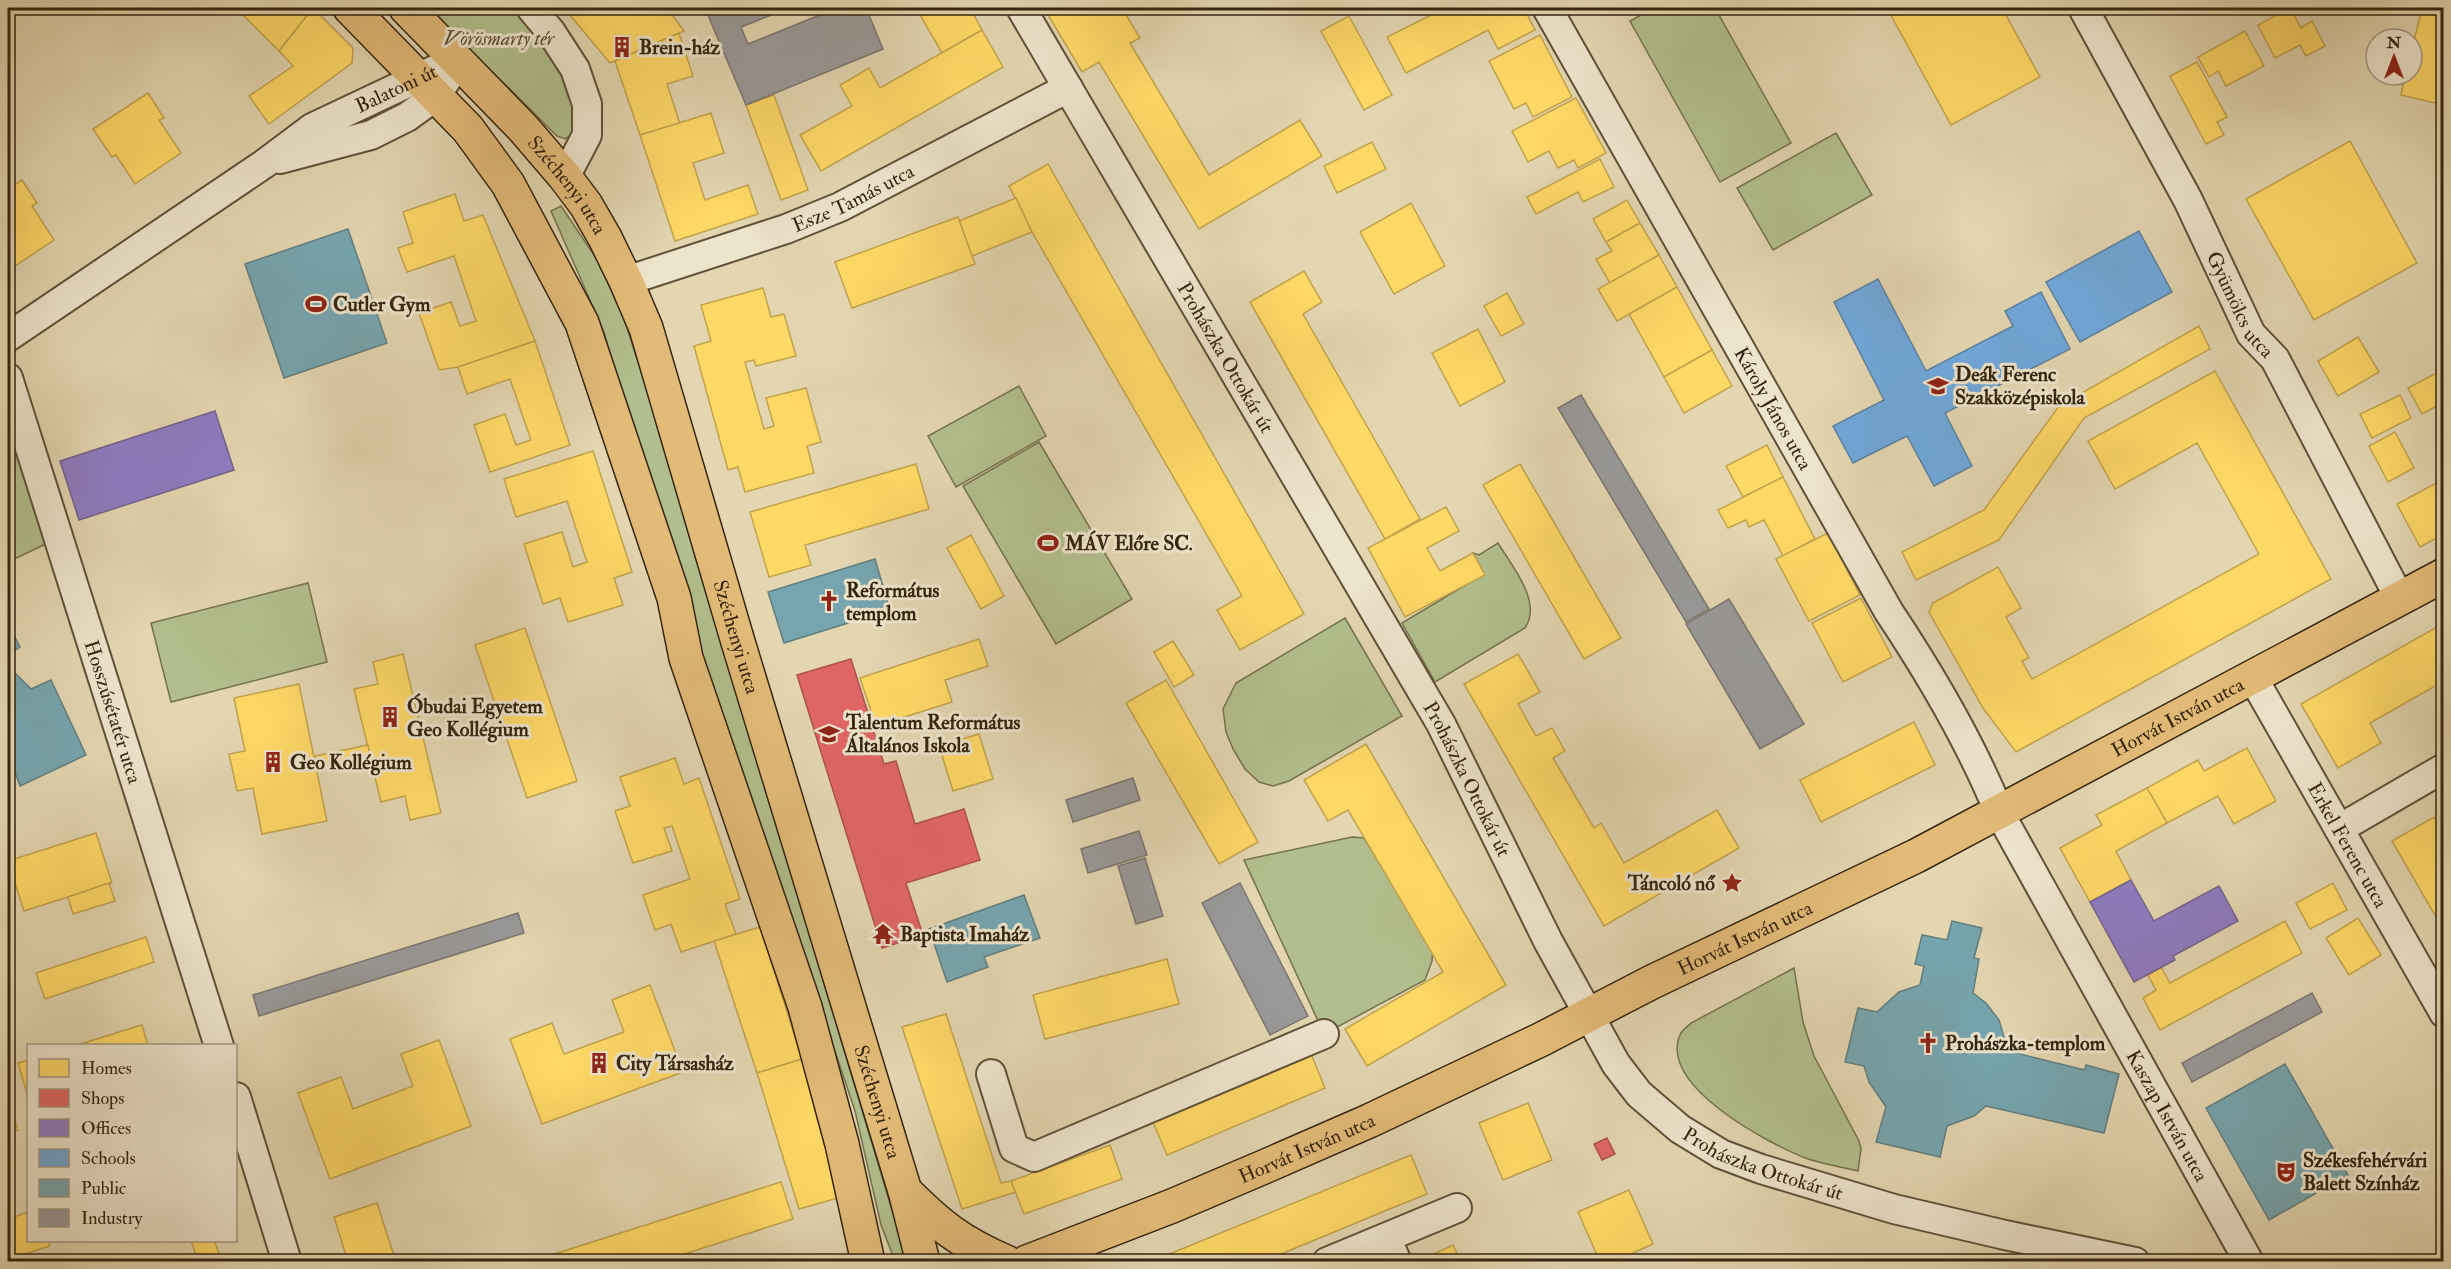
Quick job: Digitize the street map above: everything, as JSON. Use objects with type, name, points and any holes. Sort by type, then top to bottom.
[{"type":"main road","points":[[350,8],[468,129],[508,184],[582,323],[674,598],[686,658],[805,1007],[842,1144],[868,1262]]},
{"type":"main road","points":[[406,8],[458,59]]},
{"type":"main road","name":"Széchenyi utca","points":[[458,59],[523,128],[565,177],[600,230],[626,281],[646,328],[738,642],[905,1191],[923,1262]]},
{"type":"main road","name":"Horvát István utca","points":[[1028,1262],[1172,1206],[1370,1121],[1540,1040],[1652,982],[1916,855],[2444,575]]},
{"type":"main road","points":[[905,1191],[949,1232],[974,1248],[1006,1262]]},
{"type":"street","points":[[531,8],[551,32],[575,69],[587,104],[587,135],[565,177]]},
{"type":"street","name":"Prohászka Ottokár út","points":[[1021,8],[1441,724],[1548,941],[1616,1064],[1639,1094],[1680,1129],[1721,1154],[1815,1187],[1894,1209],[2004,1235],[2136,1262]]},
{"type":"street","name":"Károly János utca","points":[[1547,8],[1883,602],[1932,678],[1988,785],[1999,812]]},
{"type":"street","name":"Gyümölcs utca","points":[[2083,8],[2188,200],[2251,334],[2275,359],[2400,599]]},
{"type":"street","name":"Balatoni út","points":[[8,337],[264,164],[312,128],[427,87],[458,59]]},
{"type":"street","name":"Esze Tamás utca","points":[[626,281],[786,229],[840,207],[1068,88]]},
{"type":"street","name":"Hosszúsétatér utca","points":[[8,378],[218,1044]]},
{"type":"street","name":"Erkel Ferenc utca","points":[[2253,678],[2444,1013]]},
{"type":"street","points":[[2339,829],[2444,768]]},
{"type":"street","name":"Kaszap István utca","points":[[1999,812],[2249,1262]]},
{"type":"street","points":[[991,1074],[1014,1148],[1034,1157],[1324,1034]]},
{"type":"street","points":[[237,1100],[287,1262]]},
{"type":"street","points":[[1327,1262],[1391,1250],[1457,1208]]},
{"type":"green space","name":"Vörösmarty tér","points":[[428,8],[512,8],[563,74],[576,103],[577,120],[573,134],[565,139],[557,136]]},
{"type":"green space","points":[[1654,8],[1715,8],[1791,143],[1720,182],[1630,21]]},
{"type":"green space","points":[[1836,133],[1872,195],[1773,250],[1737,188]]},
{"type":"green space","points":[[561,206],[598,261],[624,319],[675,476],[723,645],[905,1254],[895,1261],[881,1225],[855,1111],[652,505],[604,332],[551,211]]},
{"type":"green space","points":[[8,379],[58,538],[8,562]]},
{"type":"green space","points":[[1019,386],[1046,436],[956,487],[928,436]]},
{"type":"green space","name":"MÁV Előre SC.","points":[[1039,442],[1132,599],[1056,644],[963,486]]},
{"type":"green space","points":[[1498,543],[1528,595],[1530,618],[1525,628],[1435,682],[1402,623],[1484,574],[1473,553],[1479,555]]},
{"type":"green space","points":[[308,583],[327,662],[171,702],[151,623]]},
{"type":"green space","points":[[1345,618],[1402,716],[1289,781],[1273,786],[1259,782],[1245,769],[1226,732],[1223,709],[1236,683]]},
{"type":"green space","points":[[1352,837],[1364,838],[1433,946],[1432,961],[1425,980],[1324,1034],[1244,860]]},
{"type":"green space","points":[[1794,968],[1803,1022],[1814,1056],[1859,1141],[1861,1149],[1858,1171],[1808,1159],[1745,1127],[1700,1092],[1685,1073],[1677,1053],[1681,1033],[1691,1023]]},
{"type":"building: Homes","points":[[236,8],[313,8],[279,51]]},
{"type":"building: Homes","points":[[313,8],[353,48],[352,63],[269,124],[249,96],[293,66],[279,51]]},
{"type":"building: Homes","name":"Brein-ház","points":[[564,8],[667,8],[684,31],[610,63]]},
{"type":"building: Homes","points":[[916,8],[970,8],[982,30],[942,53]]},
{"type":"building: Homes","points":[[1044,8],[1094,8],[1096,12],[1104,8],[1122,8],[1140,38],[1130,43],[1209,175],[1300,120],[1322,156],[1199,229],[1099,62],[1082,72]]},
{"type":"building: Homes","points":[[1445,8],[1524,8],[1535,30],[1498,49],[1488,30],[1406,73],[1387,37]]},
{"type":"building: Homes","points":[[1887,8],[2002,8],[2040,77],[1951,125]]},
{"type":"building: Homes","points":[[2290,8],[2301,28],[2312,21],[2325,46],[2306,56],[2300,45],[2275,58],[2258,25]]},
{"type":"building: Homes","points":[[2422,8],[2444,8],[2444,105],[2401,95],[2403,87],[2424,87],[2424,27],[2417,27]]},
{"type":"building: Homes","points":[[1349,16],[1392,95],[1364,110],[1321,31]]},
{"type":"building: Homes","points":[[982,30],[1003,67],[821,171],[800,135],[852,106],[840,85],[869,68],[880,88]]},
{"type":"building: Homes","points":[[2245,31],[2264,66],[2226,86],[2218,71],[2209,77],[2198,57]]},
{"type":"building: Homes","points":[[679,33],[693,76],[667,84],[680,124],[640,135],[615,61]]},
{"type":"building: Homes","points":[[1540,35],[1572,97],[1533,117],[1526,103],[1514,109],[1489,61]]},
{"type":"building: Homes","points":[[2197,62],[2227,117],[2217,122],[2224,135],[2206,144],[2170,76]]},
{"type":"building: Homes","points":[[148,93],[164,118],[159,120],[181,153],[135,184],[116,155],[112,157],[93,129]]},
{"type":"building: Homes","points":[[774,95],[808,190],[781,200],[746,105]]},
{"type":"building: Homes","points":[[1576,98],[1606,153],[1578,168],[1574,160],[1558,168],[1549,151],[1528,162],[1512,131]]},
{"type":"building: Homes","points":[[711,113],[724,153],[693,163],[705,200],[748,185],[758,214],[675,241],[640,135]]},
{"type":"building: Homes","points":[[2350,141],[2417,263],[2314,320],[2246,199]]},
{"type":"building: Homes","points":[[1372,142],[1386,169],[1337,193],[1324,166]]},
{"type":"building: Homes","points":[[1600,159],[1614,187],[1583,202],[1578,192],[1536,214],[1527,197]]},
{"type":"building: Homes","points":[[1048,164],[1304,614],[1240,650],[1217,610],[1242,596],[1032,232],[1009,186]]},
{"type":"building: Homes","points":[[22,180],[37,203],[32,206],[54,240],[9,270],[8,189]]},
{"type":"building: Homes","points":[[455,194],[464,221],[483,215],[535,341],[458,367],[439,370],[419,313],[451,302],[460,326],[476,321],[454,256],[407,272],[398,248],[413,243],[403,212]]},
{"type":"building: Homes","points":[[1016,198],[1032,232],[972,256],[959,221]]},
{"type":"building: Homes","points":[[1627,200],[1640,223],[1606,242],[1593,219]]},
{"type":"building: Homes","points":[[1411,203],[1445,266],[1394,294],[1360,232]]},
{"type":"building: Homes","points":[[958,217],[975,264],[852,308],[835,262]]},
{"type":"building: Homes","points":[[1640,223],[1659,255],[1610,283],[1596,259],[1612,251],[1606,242]]},
{"type":"building: Homes","points":[[1659,255],[1677,287],[1617,321],[1598,289]]},
{"type":"building: Homes","points":[[1304,271],[1322,302],[1303,314],[1420,519],[1385,539],[1250,302]]},
{"type":"building: Homes","points":[[1677,287],[1712,350],[1664,377],[1629,314]]},
{"type":"building: Homes","points":[[763,288],[771,317],[784,314],[796,356],[756,366],[754,360],[745,362],[764,429],[774,426],[766,398],[806,388],[821,442],[807,446],[814,473],[745,492],[738,467],[728,470],[694,346],[711,341],[701,305]]},
{"type":"building: Homes","points":[[1507,293],[1524,324],[1501,336],[1484,306]]},
{"type":"building: Homes","points":[[2199,326],[2210,349],[2084,418],[1999,540],[1916,580],[1902,552],[1984,510],[2059,406]]},
{"type":"building: Homes","points":[[1478,329],[1505,382],[1460,406],[1432,353]]},
{"type":"building: Homes","points":[[2358,337],[2379,372],[2338,396],[2318,361]]},
{"type":"building: Homes","points":[[535,341],[570,445],[490,472],[474,425],[505,414],[516,445],[531,440],[510,379],[467,394],[458,367]]},
{"type":"building: Homes","points":[[1712,350],[1732,386],[1684,413],[1664,377]]},
{"type":"building: Homes","points":[[2444,369],[2444,402],[2422,414],[2408,388]]},
{"type":"building: Homes","points":[[2215,371],[2331,579],[2016,752],[1983,708],[1929,612],[1933,603],[1998,567],[2021,608],[2006,617],[2029,658],[2022,661],[2032,679],[2259,554],[2197,443],[2115,489],[2088,441]]},
{"type":"building: Homes","points":[[2400,395],[2411,418],[2372,438],[2360,414]]},
{"type":"building: Homes","points":[[2395,432],[2414,468],[2388,482],[2369,446]]},
{"type":"building: Homes","points":[[1767,445],[1783,477],[1743,497],[1726,466]]},
{"type":"building: Homes","points":[[593,451],[632,572],[614,578],[623,605],[568,622],[560,598],[543,604],[524,544],[562,532],[573,567],[587,562],[567,501],[516,517],[504,479]]},
{"type":"building: Homes","points":[[916,464],[929,509],[805,545],[811,565],[769,577],[750,512]]},
{"type":"building: Homes","points":[[1520,464],[1621,638],[1584,659],[1483,485]]},
{"type":"building: Homes","points":[[1783,477],[1815,539],[1783,556],[1764,520],[1749,527],[1746,520],[1728,528],[1718,510]]},
{"type":"building: Homes","points":[[2442,480],[2444,534],[2420,547],[2397,504]]},
{"type":"building: Homes","points":[[1446,507],[1459,531],[1427,548],[1440,571],[1473,553],[1485,575],[1405,617],[1368,548]]},
{"type":"building: Homes","points":[[1828,533],[1860,595],[1809,621],[1776,559]]},
{"type":"building: Homes","points":[[971,535],[1004,596],[981,609],[947,548]]},
{"type":"building: Homes","points":[[1861,598],[1892,657],[1843,682],[1812,623]]},
{"type":"building: Homes","points":[[2444,623],[2444,681],[2370,723],[2381,743],[2338,768],[2301,704]]},
{"type":"building: Homes","points":[[525,628],[577,781],[527,798],[475,645]]},
{"type":"building: Homes","points":[[979,639],[988,666],[945,680],[952,702],[876,726],[860,678]]},
{"type":"building: Homes","points":[[1173,641],[1194,675],[1174,687],[1154,652]]},
{"type":"building: Homes","name":"Óbudai Egyetem Geo Kollégium","points":[[403,654],[441,813],[410,820],[405,796],[381,802],[354,689],[378,684],[373,662]]},
{"type":"building: Homes","points":[[1518,654],[1540,692],[1518,704],[1536,736],[1552,728],[1565,751],[1553,758],[1594,828],[1601,823],[1624,863],[1717,810],[1739,848],[1604,926],[1464,684]]},
{"type":"building: Homes","points":[[1166,680],[1258,842],[1219,864],[1126,703]]},
{"type":"building: Homes","name":"Geo Kollégium","points":[[299,684],[327,821],[262,834],[253,788],[237,791],[229,754],[245,751],[234,698]]},
{"type":"building: Homes","points":[[1914,722],[1935,765],[1821,822],[1800,780]]},
{"type":"building: Homes","points":[[979,734],[993,779],[953,791],[939,746]]},
{"type":"building: Homes","points":[[1366,744],[1506,985],[1367,1066],[1345,1029],[1443,972],[1348,810],[1328,821],[1304,780]]},
{"type":"building: Homes","points":[[368,745],[370,756],[317,768],[315,756]]},
{"type":"building: Homes","points":[[2247,748],[2276,801],[2234,824],[2218,796],[2167,823],[2147,788],[2198,760],[2204,771]]},
{"type":"building: Homes","points":[[675,758],[684,784],[699,778],[740,899],[725,904],[736,934],[681,952],[671,924],[655,930],[643,895],[690,879],[672,826],[664,828],[672,851],[633,863],[615,811],[630,806],[620,777]]},
{"type":"building: Homes","points":[[2147,788],[2167,823],[2116,851],[2131,880],[2090,902],[2060,848],[2102,825],[2096,815]]},
{"type":"building: Homes","points":[[2434,817],[2444,834],[2444,931],[2392,841]]},
{"type":"building: Homes","points":[[96,833],[112,883],[24,911],[8,861]]},
{"type":"building: Homes","points":[[109,883],[115,901],[73,914],[68,897]]},
{"type":"building: Homes","points":[[2333,883],[2347,910],[2310,929],[2296,903]]},
{"type":"building: Homes","points":[[2358,918],[2381,955],[2349,975],[2326,938]]},
{"type":"building: Homes","points":[[2285,921],[2302,953],[2160,1030],[2143,998],[2156,990],[2148,975],[2161,967],[2170,983]]},
{"type":"building: Homes","points":[[760,927],[802,1059],[757,1073],[714,941]]},
{"type":"building: Homes","points":[[146,937],[154,962],[45,999],[36,973]]},
{"type":"building: Homes","points":[[1167,959],[1179,1004],[1045,1039],[1033,995]]},
{"type":"building: Homes","name":"City Társasház","points":[[650,985],[683,1072],[542,1124],[510,1039],[552,1023],[564,1054],[624,1032],[612,1000]]},
{"type":"building: Homes","points":[[946,1014],[1001,1183],[1011,1181],[1016,1192],[962,1209],[902,1027]]},
{"type":"building: Homes","points":[[142,1025],[147,1044],[80,1044]]},
{"type":"building: Homes","points":[[439,1040],[471,1126],[330,1179],[298,1093],[341,1077],[353,1109],[413,1086],[401,1054]]},
{"type":"building: Homes","points":[[1309,1049],[1325,1088],[1167,1155],[1150,1115]]},
{"type":"building: Homes","points":[[802,1059],[845,1196],[799,1209],[757,1073]]},
{"type":"building: Homes","points":[[27,1060],[27,1094],[18,1063]]},
{"type":"building: Homes","points":[[8,1097],[18,1130],[8,1133]]},
{"type":"building: Homes","points":[[1528,1103],[1552,1160],[1503,1180],[1479,1123]]},
{"type":"building: Homes","points":[[1110,1145],[1122,1179],[1024,1214],[1011,1181]]},
{"type":"building: Homes","points":[[1411,1155],[1427,1194],[1262,1262],[1150,1262]]},
{"type":"building: Homes","points":[[781,1182],[793,1219],[660,1262],[547,1262],[545,1257]]},
{"type":"building: Homes","points":[[1629,1190],[1653,1244],[1613,1262],[1600,1262],[1578,1212]]},
{"type":"building: Homes","points":[[377,1203],[396,1262],[348,1262],[334,1217]]},
{"type":"building: Homes","points":[[27,1212],[27,1242],[49,1242],[50,1246],[8,1259],[8,1219]]},
{"type":"building: Homes","points":[[192,1242],[215,1242],[222,1262],[198,1262]]},
{"type":"building: Homes","points":[[1453,1245],[1461,1262],[1417,1262]]},
{"type":"building: Shops","points":[[851,659],[884,764],[896,761],[915,824],[964,809],[980,860],[906,883],[923,935],[882,948],[797,675]]},
{"type":"building: Shops","points":[[1607,1138],[1615,1154],[1602,1160],[1594,1144]]},
{"type":"building: Offices","points":[[215,411],[234,470],[79,520],[60,461]]},
{"type":"building: Offices","points":[[2131,880],[2154,921],[2219,886],[2238,921],[2173,956],[2175,960],[2134,982],[2090,902]]},
{"type":"building: Schools","points":[[2139,231],[2172,292],[2080,342],[2046,282]]},
{"type":"building: Schools","name":"Deák Ferenc Szakközépiskola","points":[[1878,279],[1926,371],[2013,326],[2005,311],[2041,292],[2070,349],[1945,413],[1972,466],[1934,486],[1907,436],[1853,463],[1833,426],[1884,400],[1834,302]]},
{"type":"building: Public","name":"Cutler Gym","points":[[348,229],[387,343],[284,378],[245,264]]},
{"type":"building: Public","name":"Református templom","points":[[875,559],[890,610],[784,643],[768,592]]},
{"type":"building: Public","points":[[8,624],[20,647],[8,655]]},
{"type":"building: Public","points":[[8,666],[31,689],[51,680],[86,755],[20,786],[8,753]]},
{"type":"building: Public","points":[[1024,895],[1040,938],[984,957],[988,967],[947,982],[929,929]]},
{"type":"building: Public","name":"Prohászka-templom","points":[[1952,921],[1982,928],[1974,958],[1979,959],[1973,993],[1986,1003],[1999,1020],[2008,1051],[2085,1070],[2086,1065],[2119,1074],[2104,1133],[1986,1106],[1974,1116],[1947,1126],[1940,1157],[1876,1142],[1886,1107],[1869,1082],[1864,1066],[1845,1062],[1858,1008],[1877,1012],[1899,992],[1920,985],[1924,966],[1915,964],[1922,935],[1947,940]]},
{"type":"building: Public","points":[[2285,1064],[2348,1175],[2269,1220],[2206,1108]]},
{"type":"building: Industry","points":[[705,8],[789,8],[741,27],[748,44],[837,8],[866,8],[883,49],[746,105]]},
{"type":"building: Industry","points":[[1581,395],[1709,609],[1686,622],[1558,408]]},
{"type":"building: Industry","points":[[1729,599],[1804,724],[1760,749],[1686,624]]},
{"type":"building: Industry","points":[[1133,778],[1140,800],[1073,822],[1066,800]]},
{"type":"building: Industry","points":[[1139,831],[1147,855],[1088,873],[1081,849]]},
{"type":"building: Industry","points":[[1145,858],[1163,916],[1136,924],[1118,866]]},
{"type":"building: Industry","points":[[1240,883],[1308,1016],[1270,1035],[1202,903]]},
{"type":"building: Industry","points":[[518,913],[524,933],[259,1016],[253,995]]},
{"type":"building: Industry","points":[[2312,993],[2322,1012],[2192,1082],[2182,1063]]},
{"type":"place","name":"Brein-ház","points":[[622,47]]},
{"type":"place","name":"Cutler Gym","points":[[316,304]]},
{"type":"place","name":"Deák Ferenc Szakközépiskola","points":[[1938,386]]},
{"type":"place","name":"MÁV Előre SC.","points":[[1048,543]]},
{"type":"place","name":"Református templom","points":[[829,601]]},
{"type":"place","name":"Óbudai Egyetem Geo Kollégium","points":[[390,717]]},
{"type":"place","name":"Talentum Református Általános Iskola","points":[[829,734]]},
{"type":"place","name":"Geo Kollégium","points":[[273,762]]},
{"type":"place","name":"Táncoló nő","points":[[1732,883]]},
{"type":"place","name":"Baptista Imaház","points":[[883,934]]},
{"type":"place","name":"Prohászka-templom","points":[[1928,1043]]},
{"type":"place","name":"City Társasház","points":[[599,1063]]},
{"type":"place","name":"Székesfehérvári Balett Színház","points":[[2286,1172]]}]
